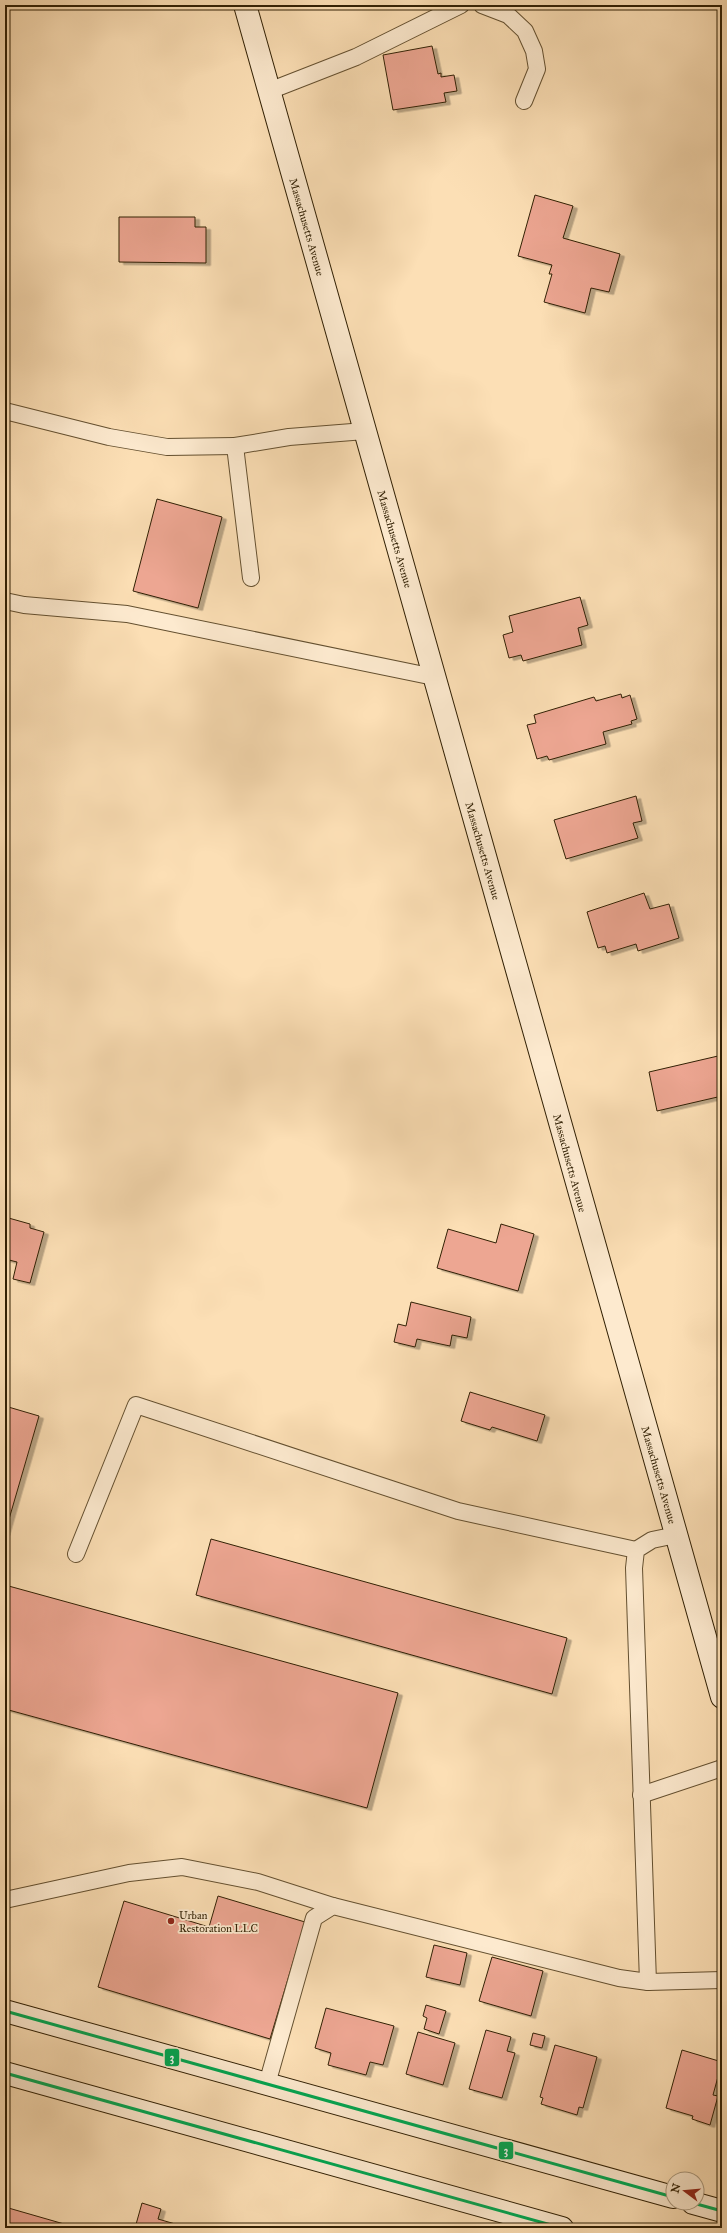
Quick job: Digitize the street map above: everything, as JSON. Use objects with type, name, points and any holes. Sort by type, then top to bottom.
[{"type":"main road","name":"Massachusetts Avenue","points":[[245,5],[722,1697]]},
{"type":"main road","points":[[5,2011],[665,2195]]},
{"type":"main road","points":[[5,2074],[562,2228]]},
{"type":"main road","points":[[705,2206],[722,2211]]},
{"type":"lane","points":[[269,91],[356,57],[461,5]]},
{"type":"lane","points":[[482,5],[508,14],[525,30],[534,51],[537,69],[524,101]]},
{"type":"lane","points":[[5,411],[109,437],[160,446],[235,446],[289,437],[365,431]]},
{"type":"lane","points":[[235,446],[252,578]]},
{"type":"lane","points":[[5,601],[24,605],[127,614],[434,677]]},
{"type":"lane","points":[[76,1554],[136,1405],[458,1512],[636,1550],[652,1540],[676,1535]]},
{"type":"lane","points":[[636,1550],[634,1568],[648,1982]]},
{"type":"lane","points":[[641,1795],[722,1768]]},
{"type":"lane","points":[[5,1900],[129,1873],[182,1867],[258,1882],[334,1906],[620,1978],[648,1982],[722,1980]]},
{"type":"lane","points":[[267,2084],[314,1918],[334,1906]]},
{"type":"building","points":[[432,46],[438,74],[441,73],[441,77],[454,75],[457,91],[444,93],[446,102],[393,110],[383,55]]},
{"type":"building","points":[[535,195],[573,206],[563,238],[620,254],[609,292],[591,288],[585,313],[544,302],[552,274],[549,274],[552,265],[518,256]]},
{"type":"building","points":[[119,217],[195,217],[195,227],[206,227],[206,263],[119,262]]},
{"type":"building","points":[[157,499],[222,517],[198,608],[133,591]]},
{"type":"building","points":[[580,597],[588,625],[578,628],[582,645],[523,661],[521,655],[509,658],[503,635],[513,632],[509,616]]},
{"type":"building","points":[[621,694],[622,698],[630,695],[637,719],[631,721],[632,724],[603,732],[606,744],[549,760],[547,756],[537,759],[527,725],[536,723],[534,715],[594,697],[596,701]]},
{"type":"building","points":[[636,796],[642,821],[633,823],[638,838],[566,859],[554,820]]},
{"type":"building","points":[[644,893],[650,909],[669,904],[679,938],[638,951],[636,944],[607,953],[605,946],[598,948],[587,912]]},
{"type":"building","points":[[718,1056],[722,1072],[722,1096],[657,1111],[649,1072]]},
{"type":"building","points":[[5,1217],[30,1224],[30,1228],[44,1232],[30,1283],[13,1279],[17,1262],[5,1259]]},
{"type":"building","points":[[501,1224],[534,1234],[518,1291],[437,1268],[448,1229],[496,1243]]},
{"type":"building","points":[[411,1302],[471,1317],[467,1338],[452,1335],[450,1346],[417,1339],[415,1347],[394,1342],[398,1324],[406,1326]]},
{"type":"building","points":[[470,1392],[545,1415],[537,1441],[492,1427],[490,1430],[461,1421]]},
{"type":"building","points":[[5,1406],[39,1416],[5,1533]]},
{"type":"building","points":[[211,1539],[567,1638],[552,1694],[196,1595]]},
{"type":"building","points":[[5,1585],[398,1693],[367,1808],[5,1709]]},
{"type":"building","points":[[218,1896],[305,1922],[270,2039],[98,1987],[124,1901],[209,1927]]},
{"type":"building","points":[[434,1945],[467,1953],[460,1985],[426,1977]]},
{"type":"building","points":[[492,1957],[543,1971],[531,2016],[479,2001]]},
{"type":"building","points":[[426,2005],[446,2011],[439,2034],[424,2029],[427,2018],[423,2016]]},
{"type":"building","points":[[326,2008],[394,2026],[383,2065],[370,2062],[366,2075],[328,2065],[331,2053],[315,2048]]},
{"type":"building","points":[[486,2030],[511,2037],[507,2051],[515,2053],[502,2098],[469,2089]]},
{"type":"building","points":[[418,2032],[455,2043],[443,2085],[406,2074]]},
{"type":"building","points":[[533,2033],[545,2036],[542,2048],[530,2045]]},
{"type":"building","points":[[555,2045],[597,2057],[583,2108],[579,2107],[577,2115],[541,2104],[543,2098],[540,2097]]},
{"type":"building","points":[[682,2050],[722,2062],[713,2095],[718,2096],[710,2125],[692,2119],[693,2116],[666,2108]]},
{"type":"building","points":[[142,2203],[161,2209],[158,2219],[189,2228],[135,2228]]},
{"type":"building","points":[[5,2207],[78,2228],[5,2228]]},
{"type":"transit line","name":"3","points":[[5,2011],[665,2195]]},
{"type":"transit line","name":"3","points":[[5,2073],[562,2228]]},
{"type":"transit line","name":"3","points":[[705,2206],[722,2211]]},
{"type":"place","name":"Urban Restoration LLC","points":[[171,1921]]}]
